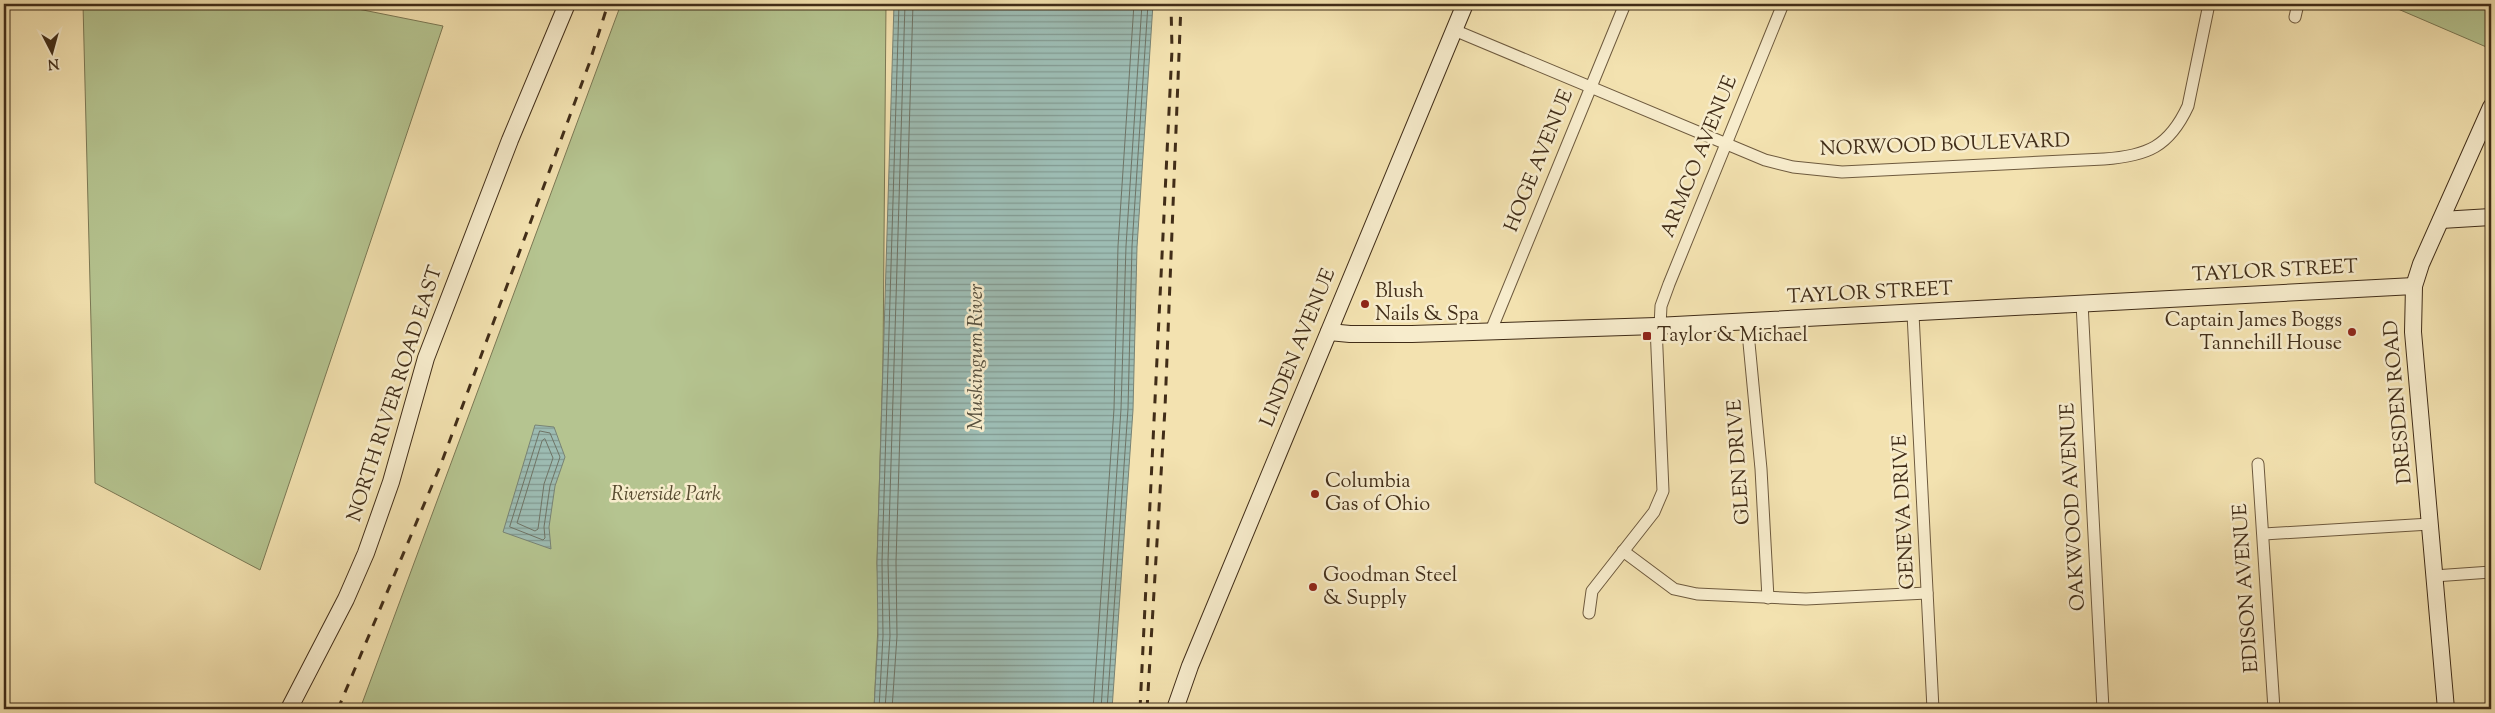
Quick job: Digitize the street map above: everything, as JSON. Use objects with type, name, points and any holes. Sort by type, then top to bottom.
[{"type":"street","name":"NORTH RIVER ROAD EAST","points":[[289,709],[346,599],[366,553],[391,482],[426,358],[510,140],[567,4]]},
{"type":"street","name":"LINDEN AVENUE","points":[[1175,709],[1190,666],[1465,4]]},
{"type":"street","name":"HOGE AVENUE","points":[[1490,333],[1625,4]]},
{"type":"street","name":"ARMCO AVENUE","points":[[1589,613],[1592,591],[1654,512],[1663,491],[1658,326],[1661,306],[1724,144],[1783,4]]},
{"type":"street","name":"NORWOOD BOULEVARD","points":[[1454,30],[1765,160],[1826,172],[2089,160],[2141,154],[2160,144],[2182,120],[2188,106],[2210,4]]},
{"type":"street","points":[[2295,17],[2298,4]]},
{"type":"street","name":"DRESDEN ROAD","points":[[2446,709],[2413,332],[2414,286],[2491,107]]},
{"type":"street","points":[[2441,220],[2491,218]]},
{"type":"street","name":"TAYLOR STREET","points":[[1329,332],[1350,334],[1490,333],[1658,326],[1914,314],[2082,303],[2414,286]]},
{"type":"street","name":"OAKWOOD AVENUE","points":[[2082,303],[2103,709]]},
{"type":"street","name":"GENEVA DRIVE","points":[[1914,314],[1933,709]]},
{"type":"street","name":"GLEN DRIVE","points":[[1747,322],[1761,469],[1768,598]]},
{"type":"street","name":"EDISON AVENUE","points":[[2258,464],[2274,709]]},
{"type":"street","points":[[2264,534],[2430,524]]},
{"type":"street","points":[[1623,551],[1652,575],[1680,591],[1768,598],[1840,598],[1927,593]]},
{"type":"street","points":[[2434,576],[2491,572]]},
{"type":"green space","points":[[83,4],[333,4],[443,26],[260,570],[95,483]]},
{"type":"green space","name":"Riverside Park","points":[[621,4],[886,4],[883,361],[877,563],[879,605],[874,709],[360,709]]},
{"type":"green space","points":[[2399,4],[2491,4],[2491,49],[2398,9]]},
{"type":"water","name":"Muskingum River","points":[[894,4],[1153,4],[1137,247],[1133,410],[1112,709],[874,709],[878,636],[877,563]]},
{"type":"water","points":[[535,425],[554,427],[565,457],[555,486],[549,527],[551,549],[503,532]]},
{"type":"railway","points":[[338,709],[441,464],[589,64],[608,4]]},
{"type":"railway","points":[[1140,709],[1172,50],[1171,4]]},
{"type":"railway","points":[[1147,709],[1165,408],[1181,4]]},
{"type":"place","name":"Blush Nails & Spa","points":[[1365,304]]},
{"type":"place","name":"Captain James Boggs Tannehill House","points":[[2352,332]]},
{"type":"place","name":"Taylor & Michael","points":[[1647,336]]},
{"type":"place","name":"Columbia Gas of Ohio","points":[[1315,494]]},
{"type":"place","name":"Goodman Steel & Supply","points":[[1313,587]]}]
